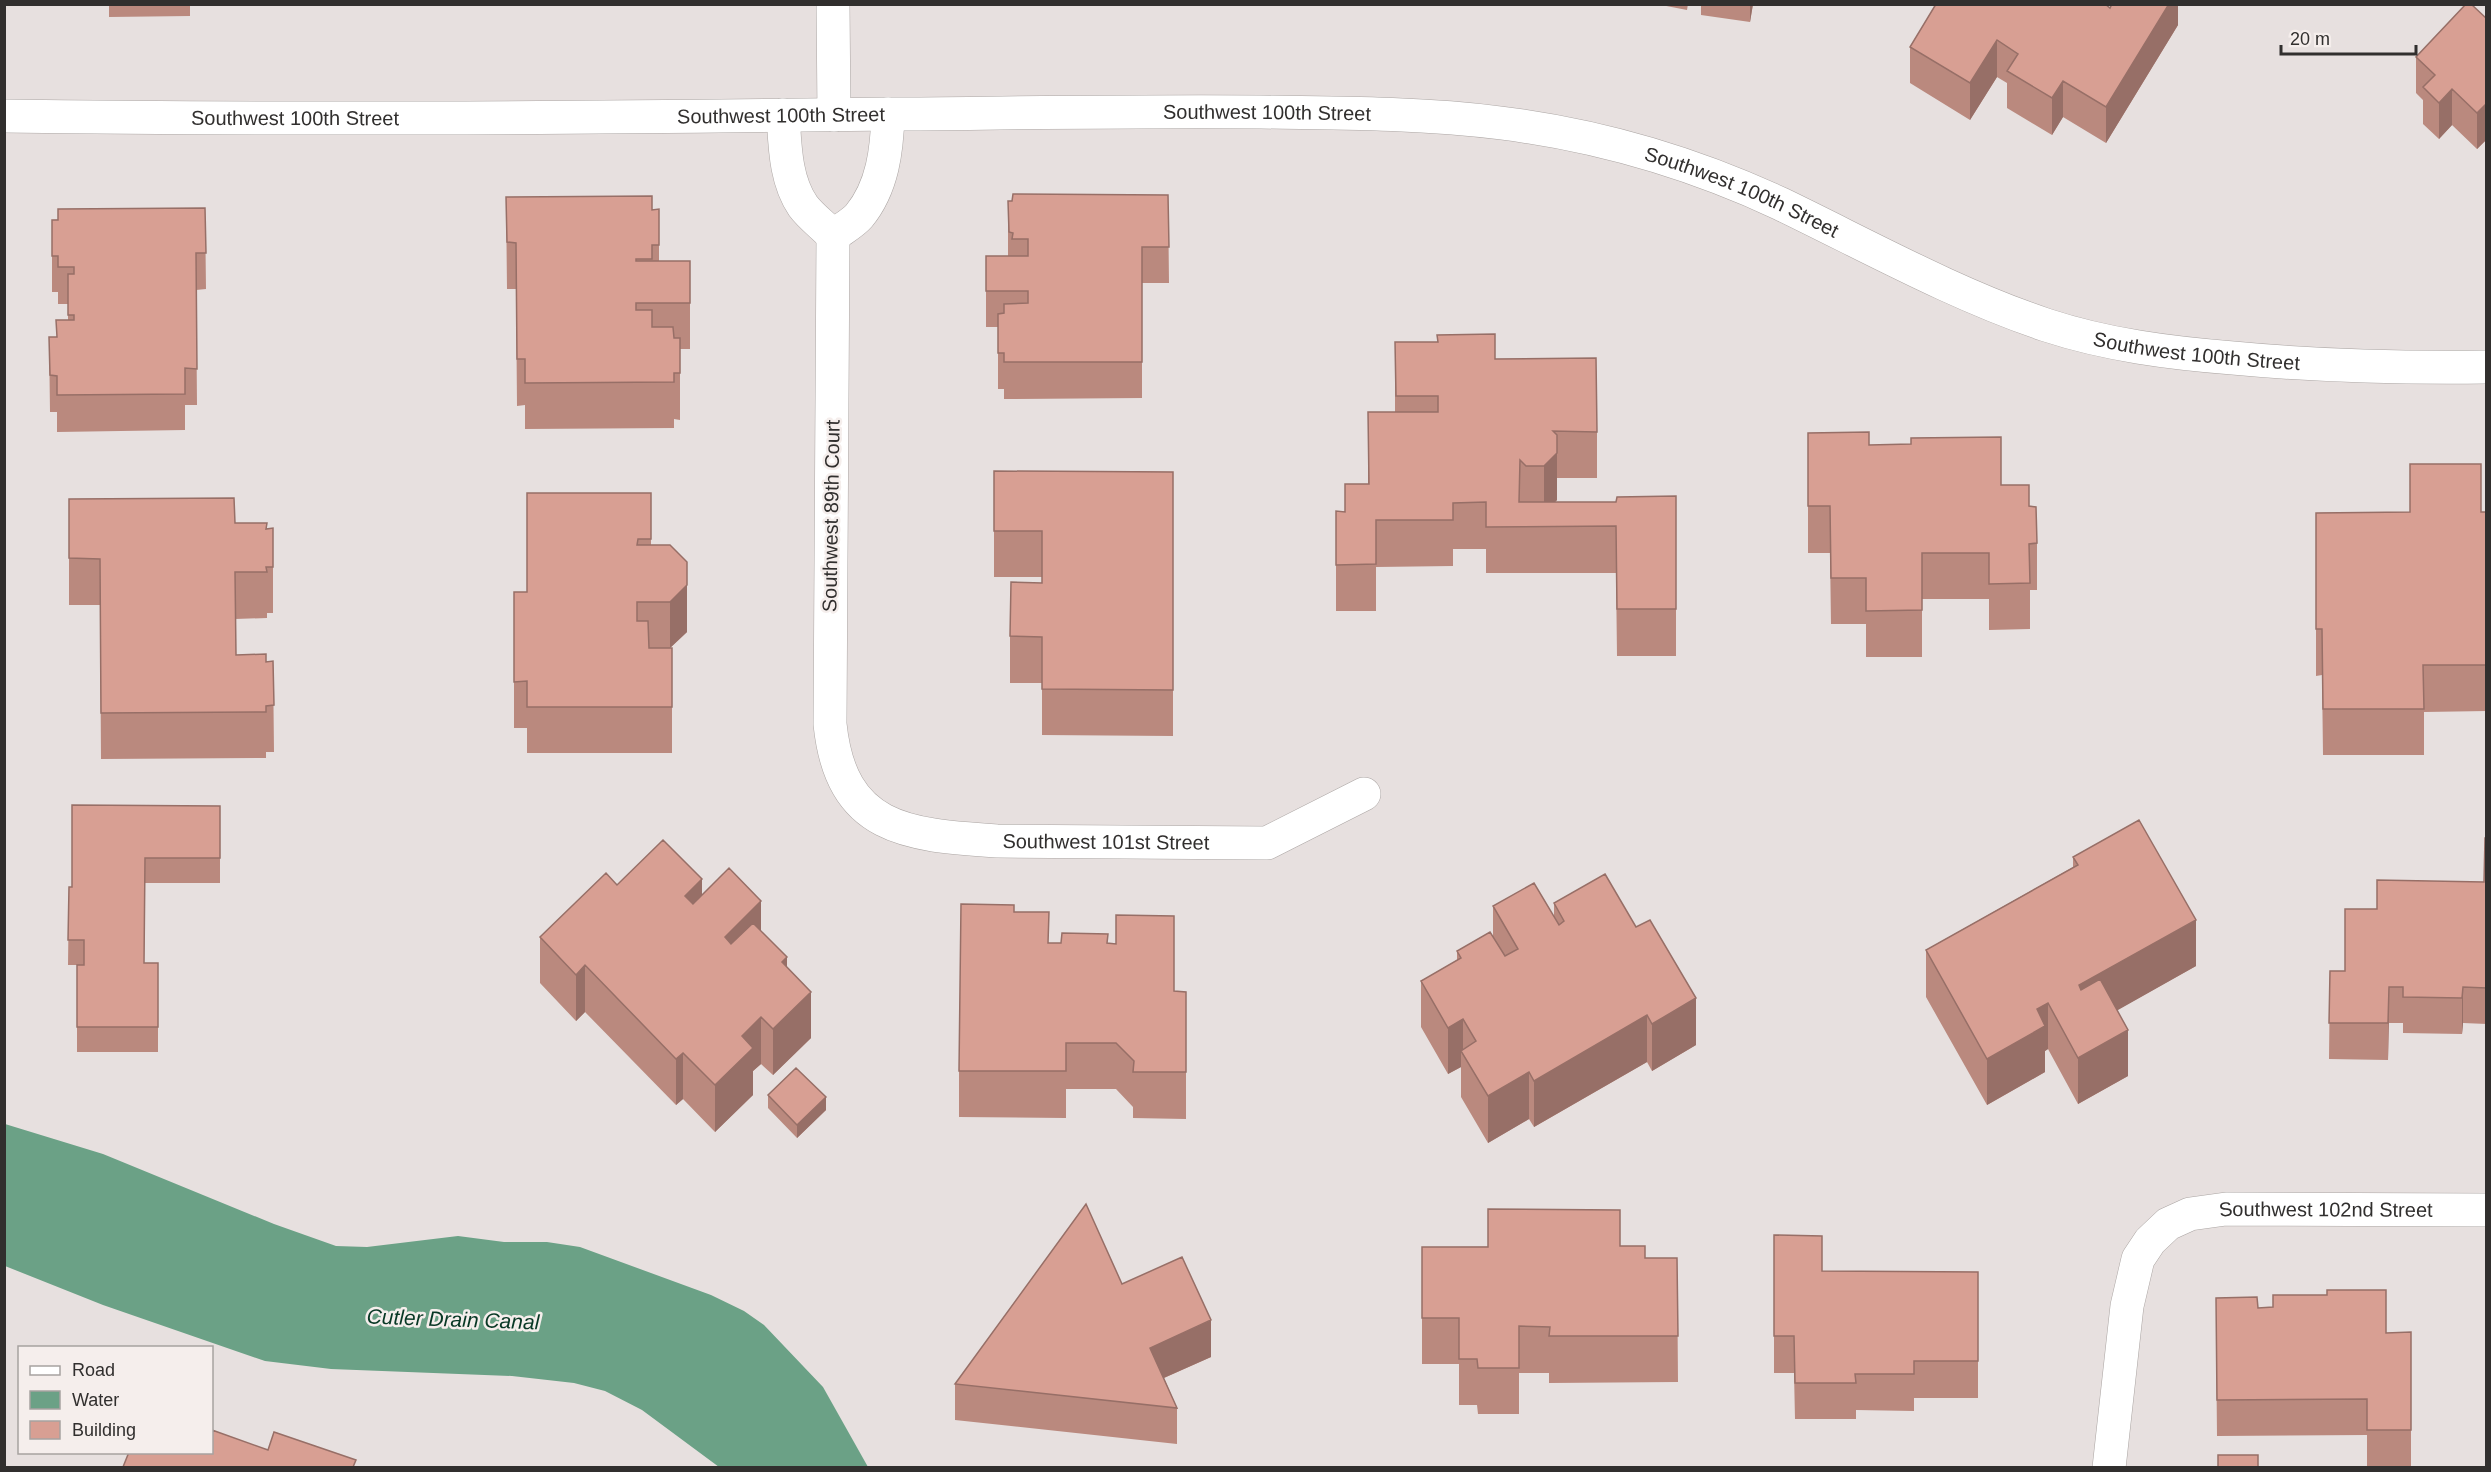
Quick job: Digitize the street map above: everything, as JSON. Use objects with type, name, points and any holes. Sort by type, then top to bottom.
[{"type":"street","points":[[833,4],[834,115]]},
{"type":"street","name":"Southwest 100th Street","points":[[4,116],[204,119],[1109,111],[1302,113],[1442,118],[1545,130],[1649,154],[1709,174],[1780,204],[1852,241],[1992,304],[2046,324],[2105,341],[2183,354],[2267,361],[2357,366],[2487,367]]},
{"type":"street","points":[[783,115],[785,155],[791,179],[803,206],[833,236],[858,216],[872,194],[883,166],[888,114]]},
{"type":"street","name":"Southwest 89th Court","points":[[833,236],[830,724],[837,765],[850,793]]},
{"type":"street","name":"Southwest 101st Street","points":[[850,793],[863,808],[902,828],[953,838],[997,841],[1256,843],[1267,843],[1364,794]]},
{"type":"street","name":"Southwest 102nd Street","points":[[2109,1467],[2127,1306],[2138,1259],[2150,1241],[2168,1224],[2190,1214],[2226,1209],[2487,1210]]},
{"type":"water","name":"Cutler Drain Canal","points":[[5,1124],[103,1154],[274,1224],[336,1246],[367,1247],[458,1236],[504,1242],[547,1242],[580,1247],[711,1295],[744,1311],[764,1325],[823,1387],[868,1467],[719,1467],[642,1410],[605,1391],[574,1383],[512,1376],[331,1369],[265,1361],[103,1305],[5,1266]]},
{"type":"building","points":[[1936,4],[2105,4],[2110,8],[2112,4],[2169,4],[2106,107],[2063,81],[2052,98],[2007,71],[2018,54],[1997,40],[1970,83],[1910,47]]},
{"type":"building","points":[[2466,4],[2471,4],[2487,19],[2487,103],[2477,113],[2452,89],[2439,103],[2423,87],[2435,75],[2416,57]]},
{"type":"building","points":[[1013,194],[1168,195],[1169,247],[1142,247],[1142,362],[1004,362],[1004,353],[998,353],[998,314],[1004,313],[1004,304],[1028,303],[1028,291],[986,291],[986,256],[1028,256],[1028,239],[1012,239],[1013,233],[1009,232],[1008,201],[1012,201]]},
{"type":"building","points":[[652,196],[652,210],[659,209],[659,245],[652,245],[652,259],[636,259],[636,261],[690,261],[690,303],[636,303],[636,310],[652,310],[652,327],[673,327],[674,338],[680,338],[680,373],[674,373],[674,382],[525,383],[525,359],[517,359],[516,243],[507,242],[506,197]]},
{"type":"building","points":[[205,208],[206,253],[196,253],[197,369],[185,368],[185,394],[57,395],[57,376],[50,375],[49,337],[57,337],[56,320],[74,320],[74,315],[68,315],[68,274],[74,274],[74,267],[58,267],[58,256],[52,256],[52,220],[58,220],[58,209]]},
{"type":"building","points":[[1495,334],[1495,359],[1596,358],[1597,432],[1553,431],[1557,435],[1557,453],[1544,466],[1526,466],[1520,460],[1519,502],[1616,502],[1617,497],[1676,496],[1676,609],[1617,609],[1616,526],[1486,527],[1486,502],[1453,503],[1453,520],[1376,520],[1376,564],[1336,565],[1336,511],[1345,512],[1345,484],[1369,484],[1368,412],[1438,412],[1438,396],[1396,396],[1395,342],[1438,342],[1437,335]]},
{"type":"building","points":[[1869,432],[1869,445],[1911,444],[1911,438],[2001,437],[2001,485],[2029,485],[2029,506],[2036,507],[2037,543],[2029,544],[2030,583],[1989,584],[1989,553],[1922,553],[1922,610],[1866,611],[1866,578],[1831,578],[1830,506],[1808,506],[1808,433]]},
{"type":"building","points":[[2410,464],[2481,464],[2481,512],[2487,512],[2487,665],[2423,665],[2424,709],[2323,709],[2322,629],[2316,629],[2316,513],[2410,512]]},
{"type":"building","points":[[994,471],[1173,472],[1173,690],[1042,689],[1042,637],[1010,636],[1011,582],[1042,583],[1042,531],[994,531]]},
{"type":"building","points":[[527,493],[651,493],[651,539],[638,539],[637,545],[670,545],[687,562],[687,585],[670,602],[637,602],[637,621],[648,621],[649,648],[672,648],[672,707],[527,707],[527,681],[514,682],[514,592],[527,592]]},
{"type":"building","points":[[234,498],[235,523],[267,523],[266,529],[273,528],[273,567],[266,567],[267,572],[235,572],[236,655],[266,654],[266,662],[273,661],[274,705],[266,706],[266,712],[101,713],[100,559],[69,558],[69,499]]},
{"type":"building","points":[[72,805],[220,806],[220,858],[145,858],[144,963],[158,963],[158,1027],[77,1027],[77,965],[84,965],[84,940],[68,940],[69,887],[72,887]]},
{"type":"building","points":[[2139,820],[2196,920],[2079,985],[2081,990],[2100,979],[2128,1030],[2078,1058],[2048,1003],[2037,1009],[2045,1026],[1987,1059],[1926,950],[2078,865],[2073,857]]},
{"type":"building","points":[[2485,838],[2487,838],[2487,988],[2463,987],[2462,998],[2403,997],[2403,987],[2389,987],[2388,1023],[2329,1023],[2330,971],[2345,971],[2345,909],[2377,909],[2377,880],[2484,882]]},
{"type":"building","points":[[663,840],[702,879],[685,896],[693,904],[729,868],[761,901],[725,937],[731,944],[753,923],[787,957],[782,962],[811,992],[773,1029],[761,1017],[742,1036],[753,1048],[715,1085],[683,1053],[676,1059],[585,965],[576,975],[540,937],[606,873],[617,885]]},
{"type":"building","points":[[1605,874],[1636,927],[1650,920],[1696,998],[1652,1024],[1647,1015],[1534,1081],[1529,1072],[1488,1096],[1461,1051],[1476,1041],[1463,1019],[1448,1028],[1421,981],[1461,958],[1457,951],[1490,932],[1505,956],[1518,949],[1493,906],[1534,883],[1559,925],[1564,921],[1554,903]]},
{"type":"building","points":[[961,904],[1014,905],[1014,912],[1049,912],[1048,943],[1061,943],[1062,933],[1108,934],[1107,943],[1116,944],[1116,915],[1174,916],[1174,991],[1186,992],[1186,1072],[1133,1072],[1134,1061],[1116,1043],[1066,1043],[1066,1071],[959,1071]]},
{"type":"building","points":[[796,1068],[826,1097],[797,1125],[768,1095]]},
{"type":"building","points":[[1086,1204],[1122,1284],[1182,1257],[1211,1320],[1150,1348],[1177,1408],[955,1384]]},
{"type":"building","points":[[1488,1209],[1620,1210],[1620,1246],[1645,1246],[1645,1258],[1677,1258],[1678,1336],[1549,1336],[1550,1327],[1519,1326],[1519,1368],[1478,1368],[1477,1359],[1459,1359],[1459,1318],[1422,1318],[1422,1247],[1488,1247]]},
{"type":"building","points":[[1774,1235],[1822,1236],[1822,1271],[1978,1272],[1978,1361],[1914,1361],[1914,1374],[1855,1374],[1856,1383],[1795,1383],[1794,1336],[1774,1336]]},
{"type":"building","points":[[2327,1290],[2386,1290],[2386,1333],[2411,1332],[2411,1430],[2367,1430],[2367,1399],[2217,1400],[2216,1298],[2257,1297],[2258,1308],[2273,1307],[2273,1295],[2327,1295]]},
{"type":"building","points":[[213,1430],[268,1450],[274,1432],[356,1460],[353,1467],[123,1467],[128,1454],[213,1454]]},
{"type":"building","points":[[2218,1455],[2258,1455],[2258,1467],[2218,1467]]}]
